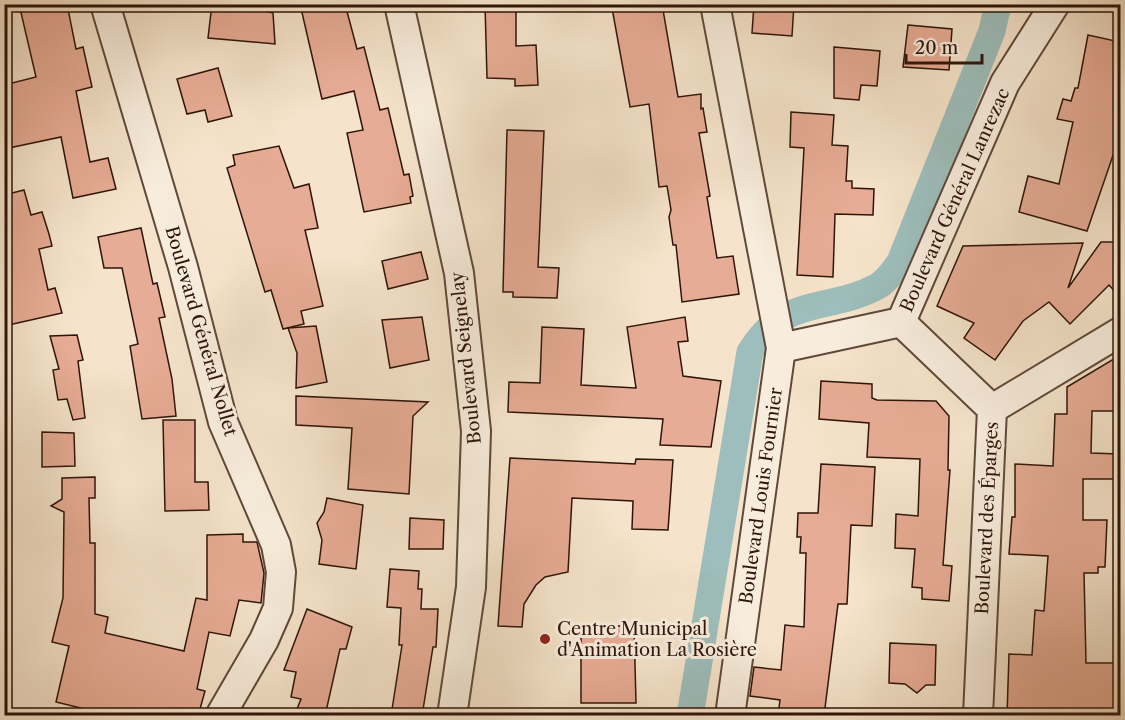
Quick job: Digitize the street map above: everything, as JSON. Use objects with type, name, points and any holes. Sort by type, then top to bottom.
[{"type":"street","name":"Boulevard Général Nollet","points":[[105,4],[183,267],[223,422],[276,545],[281,572],[278,608],[264,640],[220,716]]},
{"type":"street","name":"Boulevard Seignelay","points":[[399,4],[459,273],[476,431],[471,587],[452,716]]},
{"type":"street","name":"Boulevard Louis Fournier","points":[[715,4],[778,331],[730,716]]},
{"type":"street","name":"Boulevard Général Lanrezac","points":[[778,331],[901,322],[1005,83],[1055,4]]},
{"type":"street","name":"Boulevard des Éparges","points":[[901,322],[992,409],[978,716]]},
{"type":"street","points":[[992,409],[1120,332]]},
{"type":"building","points":[[19,4],[67,4],[76,49],[83,47],[92,87],[76,91],[90,162],[108,158],[116,189],[73,198],[61,137],[4,149],[4,85],[36,77]]},
{"type":"building","points":[[212,4],[237,4],[273,13],[275,44],[208,38]]},
{"type":"building","points":[[300,4],[345,4],[357,49],[364,47],[380,110],[388,108],[404,175],[409,174],[413,196],[410,197],[411,203],[364,212],[347,133],[363,130],[354,91],[322,99]]},
{"type":"building","points":[[485,4],[516,4],[516,46],[536,45],[538,85],[515,86],[515,79],[487,78]]},
{"type":"building","points":[[635,4],[662,4],[678,97],[701,94],[701,109],[703,108],[707,132],[699,133],[710,196],[707,197],[717,258],[733,256],[739,294],[682,302],[676,245],[673,245],[669,217],[671,210],[667,186],[659,187],[649,104],[630,107],[612,8]]},
{"type":"building","points":[[754,4],[794,4],[792,36],[752,33]]},
{"type":"building","points":[[908,25],[952,29],[949,70],[903,67]]},
{"type":"building","points":[[1088,35],[1120,42],[1120,135],[1087,231],[1019,212],[1028,176],[1059,184],[1073,122],[1057,119],[1063,99],[1071,101],[1075,88],[1078,88]]},
{"type":"building","points":[[834,47],[880,51],[877,86],[861,85],[859,100],[834,98]]},
{"type":"building","points":[[218,68],[232,116],[208,122],[205,110],[187,114],[177,79]]},
{"type":"building","points":[[791,112],[834,115],[832,145],[848,146],[846,181],[852,181],[852,188],[874,189],[873,215],[835,214],[833,277],[797,275],[804,148],[790,147]]},
{"type":"building","points":[[507,130],[544,131],[538,267],[559,268],[557,298],[513,297],[513,292],[503,292]]},
{"type":"building","points":[[279,146],[294,188],[309,184],[318,228],[305,230],[323,306],[301,311],[304,324],[283,329],[271,290],[265,292],[227,168],[235,165],[233,155]]},
{"type":"building","points":[[24,190],[31,215],[42,212],[49,234],[52,246],[39,249],[48,290],[55,288],[62,313],[4,326],[4,195]]},
{"type":"building","points":[[141,228],[153,284],[157,283],[165,317],[159,318],[172,379],[176,416],[142,419],[130,346],[138,344],[122,268],[104,268],[98,237]]},
{"type":"building","points":[[1101,242],[1120,242],[1120,297],[1109,285],[1070,324],[1049,302],[1023,321],[995,360],[964,338],[974,323],[937,306],[963,246],[1083,243],[1068,288]]},
{"type":"building","points":[[421,252],[428,279],[388,289],[382,261]]},
{"type":"building","points":[[422,317],[429,360],[390,368],[382,320]]},
{"type":"building","points":[[685,317],[688,341],[678,342],[683,376],[721,381],[711,447],[660,445],[663,419],[508,412],[509,382],[540,383],[542,327],[584,329],[581,385],[636,388],[627,327]]},
{"type":"building","points":[[316,326],[327,382],[296,388],[297,353],[288,328]]},
{"type":"building","points":[[77,335],[83,360],[78,361],[85,418],[73,420],[67,399],[58,400],[53,370],[59,369],[50,336]]},
{"type":"building","points":[[1117,357],[1117,411],[1092,411],[1091,453],[1118,454],[1117,479],[1083,479],[1083,520],[1107,520],[1105,567],[1098,567],[1098,573],[1084,573],[1086,663],[1120,663],[1120,716],[1007,716],[1009,654],[1032,655],[1035,610],[1044,611],[1048,556],[1009,554],[1012,517],[1015,517],[1015,464],[1053,466],[1055,414],[1067,414],[1067,387]]},
{"type":"building","points":[[821,381],[872,384],[872,398],[877,400],[936,401],[949,416],[948,470],[950,470],[943,565],[952,566],[949,601],[922,599],[922,588],[912,587],[915,549],[895,548],[896,514],[918,516],[920,459],[867,457],[869,423],[819,419]]},
{"type":"building","points":[[296,396],[428,402],[413,416],[409,494],[348,489],[352,428],[296,425]]},
{"type":"building","points":[[163,420],[195,420],[195,482],[208,482],[209,510],[165,511]]},
{"type":"building","points":[[42,432],[74,433],[75,466],[42,467]]},
{"type":"building","points":[[510,458],[635,464],[636,459],[673,460],[668,530],[632,529],[633,501],[572,498],[568,572],[545,577],[536,585],[524,604],[522,627],[498,626]]},
{"type":"building","points":[[821,464],[875,467],[872,526],[851,525],[847,604],[838,604],[824,716],[778,716],[780,700],[750,696],[754,667],[781,670],[785,625],[804,627],[806,553],[800,553],[801,537],[797,537],[798,513],[818,513]]},
{"type":"building","points":[[95,477],[95,498],[89,498],[90,543],[95,543],[95,614],[108,617],[105,633],[184,651],[196,598],[207,600],[207,535],[243,534],[243,542],[257,542],[264,573],[261,603],[239,600],[230,636],[209,632],[197,689],[205,691],[198,716],[113,716],[56,702],[69,646],[52,642],[63,598],[64,512],[51,506],[62,499],[62,478]]},
{"type":"building","points":[[327,498],[363,505],[356,569],[319,564],[322,540],[317,523],[324,512]]},
{"type":"building","points":[[410,518],[444,520],[443,549],[409,549]]},
{"type":"building","points":[[390,569],[419,571],[418,589],[422,589],[421,609],[438,609],[436,647],[433,647],[422,716],[391,716],[402,645],[399,645],[401,608],[387,607]]},
{"type":"building","points":[[307,609],[352,627],[346,649],[340,649],[325,716],[306,716],[307,711],[297,709],[301,699],[291,697],[296,672],[284,670]]},
{"type":"building","points":[[581,626],[634,626],[636,703],[581,703]]},
{"type":"building","points":[[890,643],[936,645],[935,685],[926,685],[917,693],[905,684],[889,683]]},
{"type":"waterway","points":[[690,716],[750,352],[778,321],[809,307],[842,300],[878,286],[900,262],[992,31],[998,4]]},
{"type":"place","name":"Centre Municipal d'Animation La Rosière","points":[[545,639]]}]
